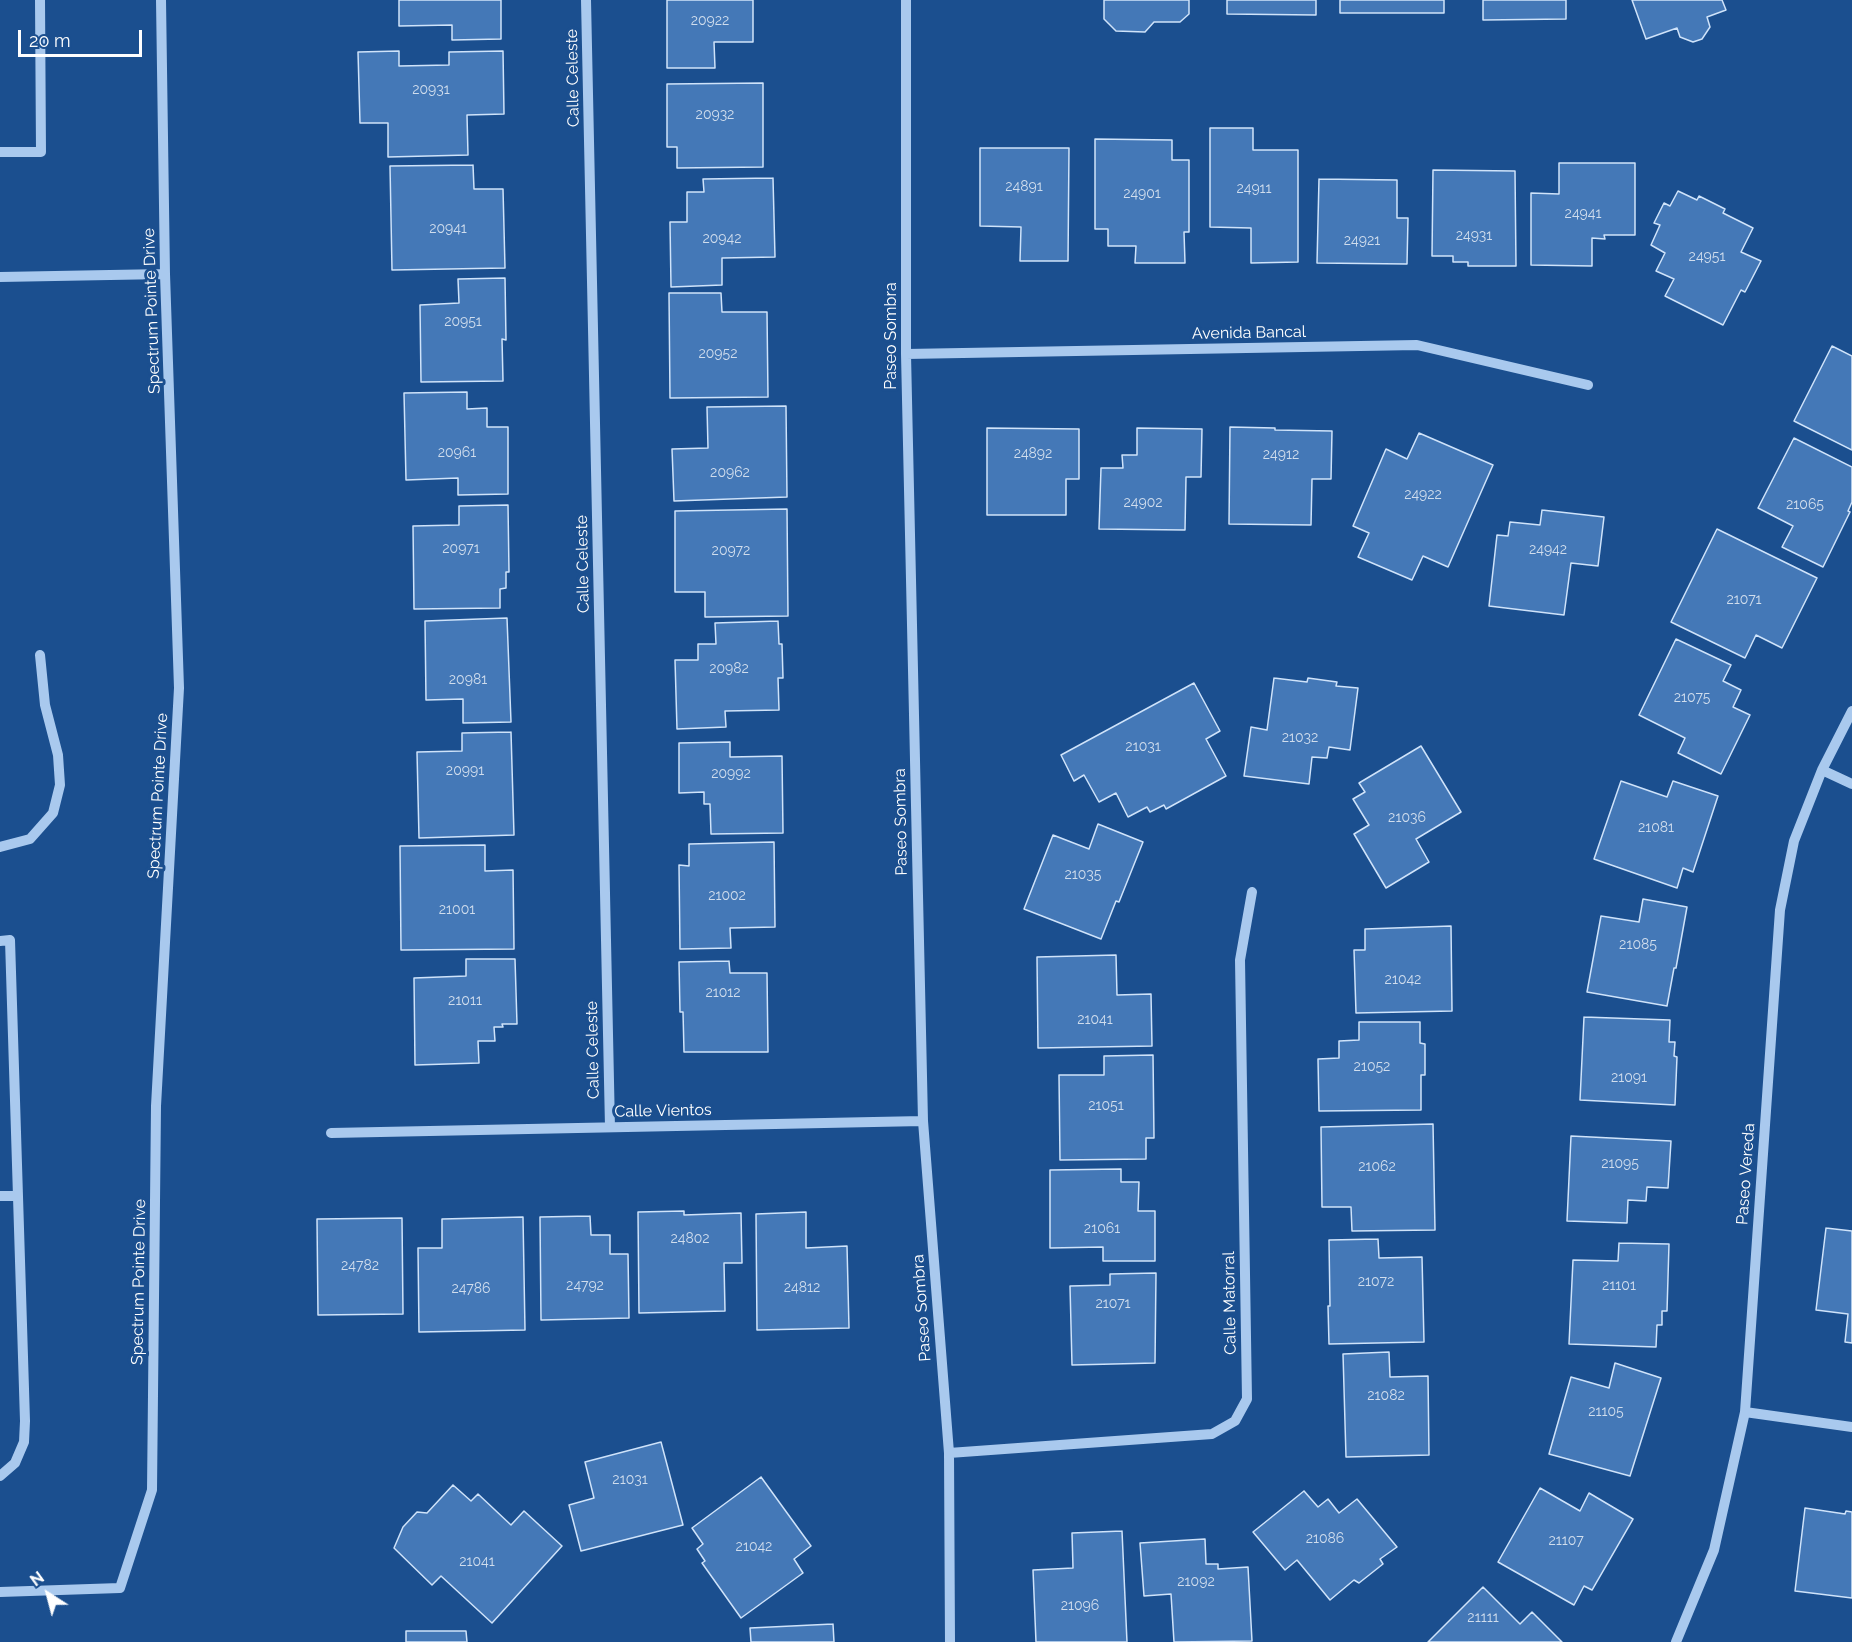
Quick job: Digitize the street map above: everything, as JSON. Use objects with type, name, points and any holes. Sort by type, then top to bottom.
[{"type":"street","points":[[0,152],[41,152],[40,0]]},
{"type":"street","name":"Spectrum Pointe Drive","points":[[0,1592],[120,1588],[152,1490],[156,1106],[180,688],[165,274],[161,0]]},
{"type":"street","name":"Calle Celeste","points":[[586,0],[610,1127]]},
{"type":"street","name":"Paseo Sombra","points":[[906,0],[906,354],[923,1121],[949,1453],[950,1642]]},
{"type":"street","points":[[0,277],[165,274]]},
{"type":"street","name":"Avenida Bancal","points":[[906,354],[1417,345],[1588,385]]},
{"type":"street","points":[[0,847],[30,839],[53,813],[60,785],[58,755],[45,705],[40,655]]},
{"type":"street","name":"Paseo Vereda","points":[[1676,1642],[1714,1550],[1745,1412],[1780,910],[1794,841],[1822,770],[1852,711]]},
{"type":"street","points":[[1822,770],[1852,784]]},
{"type":"street","name":"Calle Matorral","points":[[949,1453],[1212,1434],[1235,1421],[1247,1399],[1240,960],[1252,892]]},
{"type":"street","points":[[0,941],[9,940],[24,1442],[15,1463],[0,1476]]},
{"type":"street","name":"Calle Vientos","points":[[331,1133],[923,1121]]},
{"type":"street","points":[[0,1196],[18,1196]]},
{"type":"street","points":[[1745,1412],[1852,1427]]},
{"type":"building","points":[[399,0],[501,0],[501,39],[452,40],[452,25],[399,26]]},
{"type":"building","points":[[667,0],[753,0],[753,42],[714,42],[715,68],[667,68]]},
{"type":"building","points":[[1104,0],[1189,0],[1189,14],[1180,22],[1154,22],[1145,32],[1116,31],[1104,19]]},
{"type":"building","points":[[1227,0],[1316,0],[1316,15],[1227,14]]},
{"type":"building","points":[[1340,0],[1444,0],[1444,13],[1340,13]]},
{"type":"building","points":[[1483,0],[1566,0],[1566,19],[1483,20]]},
{"type":"building","points":[[1632,0],[1722,0],[1726,10],[1707,17],[1710,27],[1702,39],[1693,42],[1680,37],[1677,28],[1646,39]]},
{"type":"building","points":[[399,51],[399,66],[449,65],[449,52],[503,51],[504,114],[467,115],[468,155],[388,157],[388,123],[360,123],[358,52]]},
{"type":"building","points":[[763,83],[763,167],[677,168],[677,147],[667,147],[667,84]]},
{"type":"building","points":[[1210,128],[1253,128],[1253,150],[1298,150],[1298,262],[1251,263],[1251,228],[1210,227]]},
{"type":"building","points":[[1095,139],[1172,140],[1172,160],[1189,160],[1189,232],[1184,232],[1185,263],[1135,263],[1136,246],[1108,246],[1108,229],[1095,229]]},
{"type":"building","points":[[980,148],[1069,148],[1068,261],[1020,261],[1021,227],[980,226]]},
{"type":"building","points":[[1559,163],[1635,163],[1635,235],[1604,235],[1605,239],[1592,238],[1592,266],[1531,265],[1531,193],[1559,194]]},
{"type":"building","points":[[473,165],[474,189],[503,189],[505,268],[392,270],[390,166]]},
{"type":"building","points":[[1433,170],[1515,171],[1516,266],[1468,266],[1468,262],[1453,262],[1453,256],[1432,256]]},
{"type":"building","points":[[773,178],[775,257],[722,258],[722,285],[671,287],[670,222],[687,222],[687,192],[704,192],[703,179]]},
{"type":"building","points":[[1319,179],[1397,180],[1397,218],[1408,218],[1407,264],[1317,263]]},
{"type":"building","points":[[1678,191],[1697,200],[1699,196],[1725,209],[1723,213],[1753,228],[1741,252],[1761,261],[1745,292],[1741,290],[1723,325],[1665,296],[1674,279],[1656,271],[1665,253],[1651,245],[1660,225],[1654,223],[1664,203],[1670,206]]},
{"type":"building","points":[[505,278],[506,340],[502,339],[503,381],[421,382],[420,305],[459,303],[458,279]]},
{"type":"building","points":[[669,293],[721,293],[722,312],[767,312],[768,397],[670,398]]},
{"type":"building","points":[[1832,346],[1852,356],[1852,450],[1794,421]]},
{"type":"building","points":[[467,392],[467,409],[487,408],[487,427],[508,427],[508,494],[458,495],[458,478],[406,480],[404,393]]},
{"type":"building","points":[[786,406],[787,497],[674,501],[672,449],[708,448],[707,407]]},
{"type":"building","points":[[1230,427],[1332,431],[1331,479],[1312,479],[1311,525],[1229,524]]},
{"type":"building","points":[[987,428],[1079,429],[1079,479],[1066,479],[1066,515],[987,515]]},
{"type":"building","points":[[1137,428],[1202,429],[1201,477],[1186,477],[1185,530],[1099,529],[1101,468],[1123,468],[1122,455],[1137,455]]},
{"type":"building","points":[[1419,433],[1493,465],[1448,567],[1423,556],[1412,580],[1358,557],[1369,533],[1353,526],[1386,449],[1407,459]]},
{"type":"building","points":[[1794,438],[1852,467],[1852,502],[1848,511],[1850,512],[1823,567],[1782,547],[1793,526],[1758,508]]},
{"type":"building","points":[[508,505],[509,572],[506,572],[506,588],[500,589],[500,608],[414,609],[413,526],[459,525],[459,506]]},
{"type":"building","points":[[787,509],[788,616],[705,617],[705,592],[675,592],[675,511]]},
{"type":"building","points":[[1542,510],[1604,517],[1598,566],[1571,563],[1564,615],[1489,606],[1497,535],[1508,536],[1510,522],[1540,525]]},
{"type":"building","points":[[1717,529],[1817,578],[1782,648],[1756,635],[1745,658],[1671,622]]},
{"type":"building","points":[[507,618],[511,722],[463,723],[463,699],[426,700],[425,621]]},
{"type":"building","points":[[778,621],[779,644],[782,644],[783,678],[778,678],[779,710],[725,711],[726,727],[677,729],[675,660],[698,660],[698,644],[716,644],[715,623]]},
{"type":"building","points":[[1676,639],[1731,665],[1723,681],[1741,690],[1733,707],[1750,715],[1721,774],[1678,753],[1685,738],[1639,715]]},
{"type":"building","points":[[1274,678],[1307,682],[1308,678],[1337,682],[1336,686],[1358,688],[1350,750],[1329,747],[1327,758],[1312,757],[1309,784],[1244,776],[1251,727],[1267,730]]},
{"type":"building","points":[[1194,683],[1220,731],[1206,739],[1226,776],[1166,809],[1164,805],[1150,812],[1147,807],[1128,817],[1116,793],[1099,802],[1084,775],[1074,781],[1061,755]]},
{"type":"building","points":[[511,732],[514,835],[419,838],[417,752],[462,751],[462,733]]},
{"type":"building","points":[[730,742],[730,757],[782,756],[783,833],[711,834],[710,804],[704,804],[704,792],[679,793],[679,743]]},
{"type":"building","points":[[1421,746],[1461,812],[1416,839],[1429,862],[1386,888],[1354,834],[1369,825],[1353,799],[1365,792],[1359,783]]},
{"type":"building","points":[[1621,781],[1667,797],[1673,781],[1718,796],[1693,872],[1683,868],[1677,888],[1594,859]]},
{"type":"building","points":[[1098,824],[1143,842],[1119,902],[1116,901],[1101,939],[1024,909],[1053,835],[1089,849]]},
{"type":"building","points":[[774,842],[775,927],[730,928],[731,948],[680,949],[679,865],[689,866],[689,844]]},
{"type":"building","points":[[485,845],[485,871],[513,870],[514,949],[401,950],[400,846]]},
{"type":"building","points":[[1643,899],[1687,907],[1667,1006],[1587,992],[1601,916],[1639,922]]},
{"type":"building","points":[[1451,926],[1452,1011],[1356,1013],[1354,950],[1365,950],[1365,929]]},
{"type":"building","points":[[1116,955],[1117,995],[1151,994],[1152,1046],[1038,1048],[1037,957]]},
{"type":"building","points":[[466,959],[515,959],[517,1024],[502,1024],[503,1027],[494,1027],[495,1041],[478,1041],[479,1063],[415,1065],[414,978],[466,976]]},
{"type":"building","points":[[729,961],[730,973],[767,973],[768,1052],[684,1052],[679,962]]},
{"type":"building","points":[[1584,1017],[1670,1020],[1669,1042],[1675,1042],[1674,1056],[1677,1057],[1675,1105],[1580,1100]]},
{"type":"building","points":[[1359,1022],[1420,1022],[1420,1043],[1425,1044],[1425,1075],[1421,1075],[1421,1110],[1319,1111],[1318,1059],[1339,1058],[1339,1041],[1359,1040]]},
{"type":"building","points":[[1153,1055],[1154,1138],[1146,1138],[1146,1159],[1060,1160],[1059,1075],[1104,1075],[1104,1056]]},
{"type":"building","points":[[1433,1124],[1435,1230],[1352,1231],[1351,1207],[1322,1207],[1321,1127]]},
{"type":"building","points":[[1571,1136],[1671,1141],[1668,1188],[1647,1187],[1646,1201],[1628,1200],[1627,1223],[1567,1221]]},
{"type":"building","points":[[1121,1169],[1121,1182],[1139,1182],[1138,1211],[1155,1211],[1155,1261],[1103,1261],[1103,1247],[1050,1248],[1050,1170]]},
{"type":"building","points":[[684,1211],[684,1215],[741,1213],[742,1263],[724,1263],[725,1311],[639,1313],[638,1212]]},
{"type":"building","points":[[806,1212],[806,1248],[847,1246],[849,1328],[757,1330],[756,1214]]},
{"type":"building","points":[[590,1216],[591,1235],[610,1235],[610,1254],[628,1254],[629,1318],[541,1320],[540,1217]]},
{"type":"building","points":[[523,1217],[525,1330],[419,1332],[418,1248],[442,1248],[442,1219]]},
{"type":"building","points":[[402,1218],[403,1314],[318,1315],[317,1219]]},
{"type":"building","points":[[1826,1228],[1852,1231],[1852,1343],[1845,1342],[1848,1314],[1816,1310]]},
{"type":"building","points":[[1378,1239],[1379,1258],[1422,1257],[1424,1342],[1329,1344],[1329,1240]]},
{"type":"building","points":[[1619,1243],[1669,1244],[1667,1311],[1662,1311],[1662,1325],[1657,1325],[1656,1347],[1569,1344],[1573,1260],[1618,1261]]},
{"type":"building","points":[[1156,1273],[1155,1363],[1072,1365],[1070,1286],[1110,1285],[1110,1274]]},
{"type":"building","points":[[1389,1352],[1390,1377],[1428,1376],[1429,1455],[1346,1457],[1343,1354]]},
{"type":"building","points":[[1615,1363],[1661,1378],[1630,1476],[1549,1454],[1571,1377],[1609,1388]]},
{"type":"building","points":[[661,1442],[683,1525],[581,1551],[569,1505],[594,1498],[585,1462]]},
{"type":"building","points":[[761,1477],[811,1546],[794,1559],[803,1573],[741,1618],[702,1563],[705,1561],[697,1549],[703,1544],[692,1528]]},
{"type":"building","points":[[453,1485],[471,1501],[478,1494],[511,1525],[524,1511],[562,1546],[492,1623],[441,1576],[432,1585],[394,1548],[403,1527],[417,1512],[427,1513]]},
{"type":"building","points":[[1540,1488],[1580,1511],[1589,1493],[1633,1519],[1592,1590],[1584,1586],[1574,1605],[1498,1562]]},
{"type":"building","points":[[1304,1491],[1318,1507],[1328,1499],[1339,1513],[1357,1499],[1397,1547],[1380,1559],[1383,1564],[1359,1583],[1354,1580],[1330,1600],[1297,1560],[1285,1570],[1253,1532]]},
{"type":"building","points":[[1805,1508],[1845,1514],[1846,1511],[1852,1512],[1852,1598],[1795,1591]]},
{"type":"building","points":[[1122,1531],[1127,1642],[1036,1642],[1033,1570],[1073,1568],[1072,1533]]},
{"type":"building","points":[[1205,1539],[1206,1564],[1218,1564],[1218,1569],[1248,1567],[1252,1641],[1174,1642],[1171,1594],[1144,1596],[1140,1543]]},
{"type":"building","points":[[1483,1587],[1520,1624],[1532,1612],[1562,1642],[1428,1642]]},
{"type":"building","points":[[833,1624],[834,1642],[751,1642],[750,1628]]},
{"type":"building","points":[[406,1631],[466,1631],[467,1642],[406,1642]]}]
